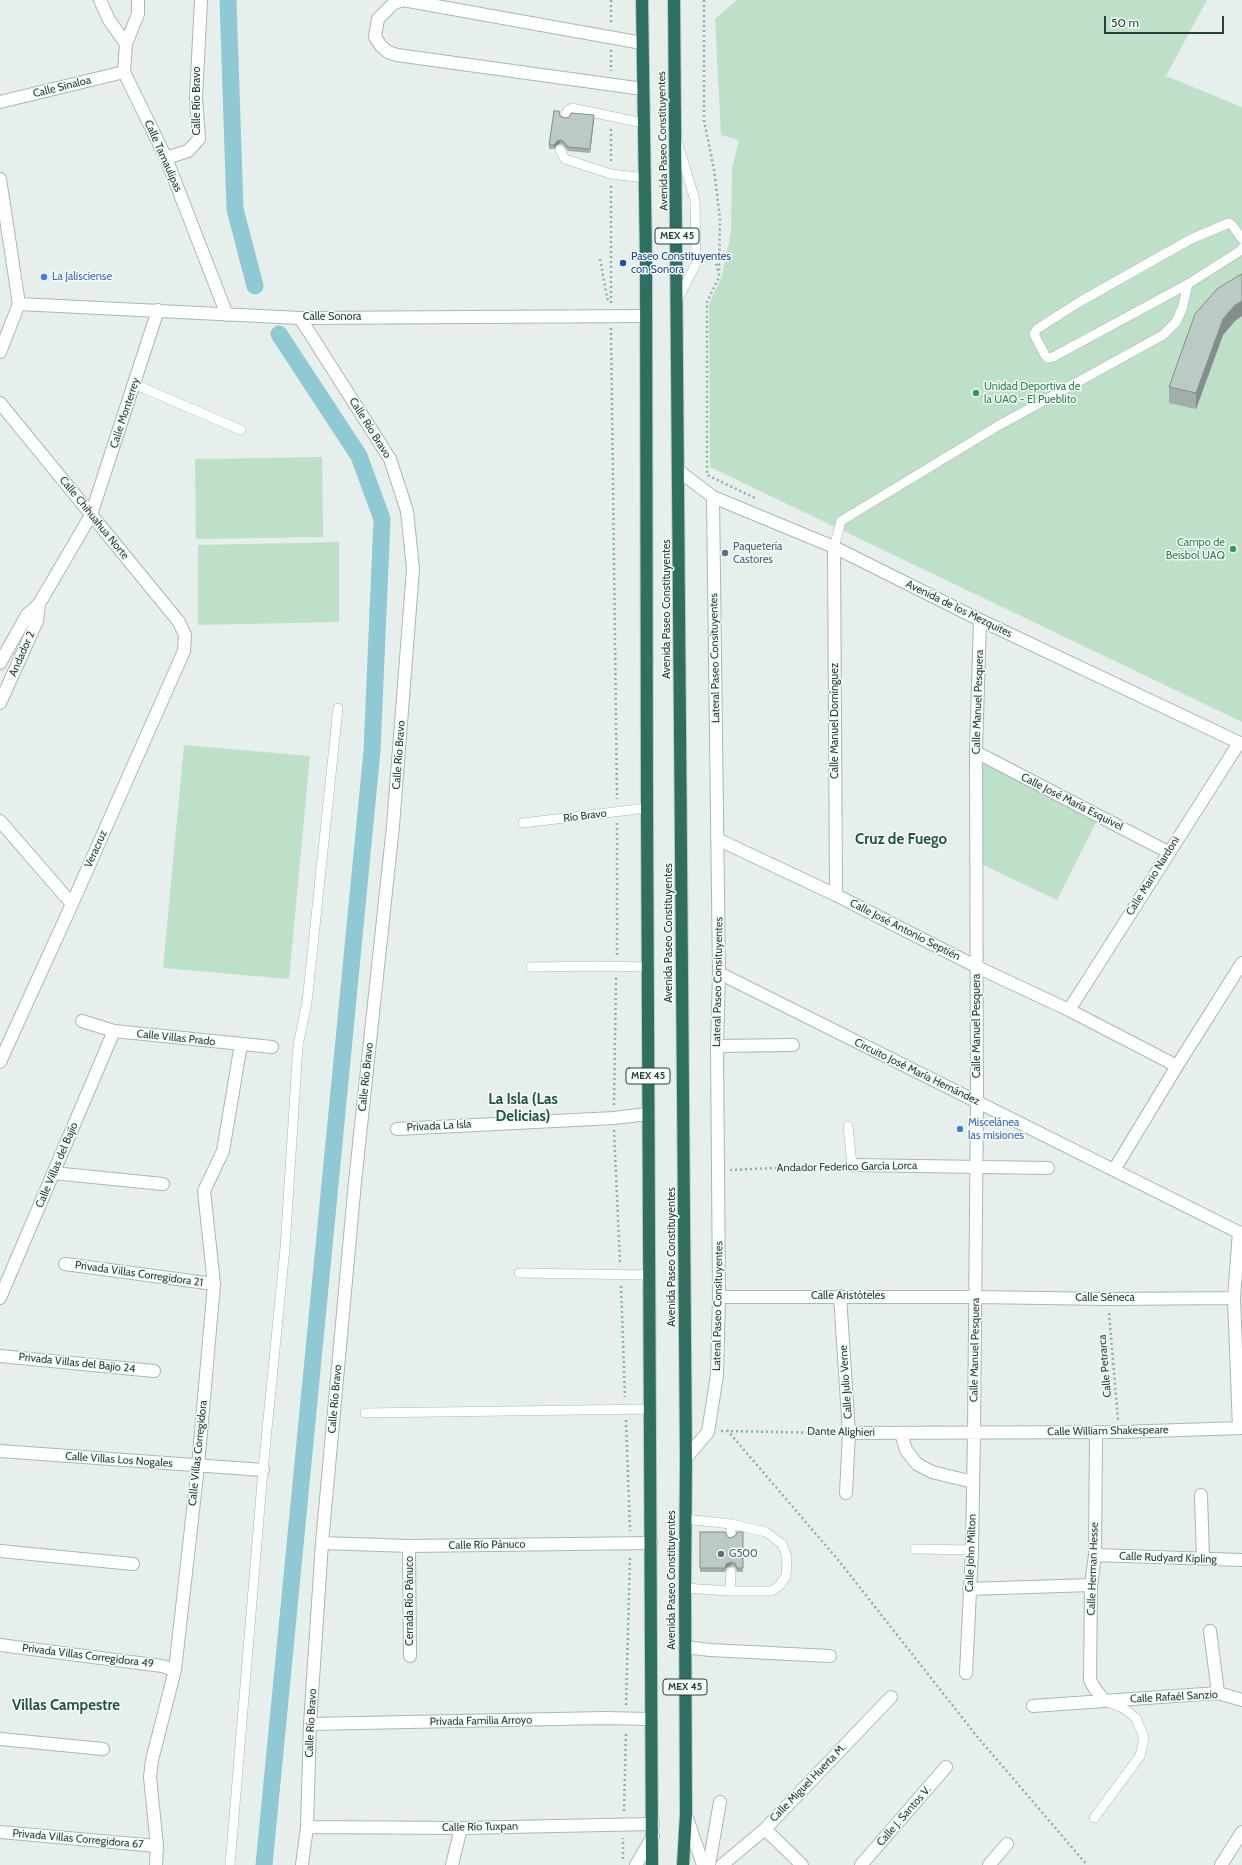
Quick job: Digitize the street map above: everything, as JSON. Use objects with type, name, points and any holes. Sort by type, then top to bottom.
[{"type":"highway","name":"Avenida Paseo Constituyentes","points":[[642,0],[646,316],[652,1865]]},
{"type":"highway","name":"Avenida Paseo Constituyentes","points":[[674,0],[678,299],[686,1458],[684,1588],[686,1814],[684,1865]]},
{"type":"street","points":[[100,0],[109,20],[126,44]]},
{"type":"street","points":[[124,72],[126,44],[138,14],[138,0]]},
{"type":"street","name":"Calle Río Bravo","points":[[166,158],[188,151],[199,139],[196,98],[201,0]]},
{"type":"street","points":[[642,42],[403,0],[394,3],[378,19],[375,37],[381,46],[388,52],[398,55],[572,80],[643,88]]},
{"type":"street","name":"Calle Tamaulipas","points":[[124,72],[166,158],[227,315]]},
{"type":"street","name":"Calle Sinaloa","points":[[0,102],[124,72]]},
{"type":"street","points":[[0,352],[19,304],[1,188]]},
{"type":"street","name":"Calle Sonora","points":[[19,304],[158,310],[241,316],[288,316],[300,318],[646,316]]},
{"type":"street","name":"Calle Monterrey","points":[[91,515],[158,310]]},
{"type":"street","name":"Calle Río Bravo","points":[[300,318],[390,458],[407,511],[413,569],[393,826],[355,1182],[322,1543],[310,1724],[307,1826],[302,1865]]},
{"type":"street","name":"Calle Chihuahua Norte","points":[[0,403],[180,622],[185,635]]},
{"type":"street","name":"Avenida de los Mezquites","points":[[679,471],[713,497],[834,548],[980,620],[1241,743]]},
{"type":"street","name":"Lateral Paseo Consituyentes","points":[[708,1432],[717,1375],[719,1297],[717,1046],[719,973],[718,839],[713,497]]},
{"type":"street","name":"Andador 2","points":[[0,663],[27,615],[39,604],[91,515]]},
{"type":"street","name":"Calle Manuel Domínguez","points":[[834,548],[836,895]]},
{"type":"street","name":"Andador 2","points":[[0,703],[37,621],[39,604]]},
{"type":"street","name":"Calle Manuel Pesquera","points":[[974,1433],[977,1102],[976,752],[980,620]]},
{"type":"street","name":"Veracruz","points":[[0,1062],[184,651],[185,635]]},
{"type":"street","name":"Calle Mario Nardoni","points":[[1069,1010],[1168,852],[1241,743]]},
{"type":"street","name":"Calle José María Esquivel","points":[[976,752],[1168,852]]},
{"type":"street","points":[[0,821],[72,904]]},
{"type":"street","name":"Calle José Antonio Septién","points":[[718,839],[836,895],[977,967],[1069,1010],[1177,1066]]},
{"type":"street","points":[[1114,1170],[1177,1066],[1242,964]]},
{"type":"street","name":"Circuito José María Hernández","points":[[719,973],[1241,1233]]},
{"type":"street","name":"Calle Villas Prado","points":[[82,1021],[114,1031],[272,1046]]},
{"type":"street","name":"Calle Villas del Bajío","points":[[0,1298],[114,1031]]},
{"type":"street","name":"Calle Villas Corregidora","points":[[156,1865],[157,1846],[150,1777],[152,1760],[175,1670],[198,1466],[214,1284],[204,1191],[223,1151],[241,1044]]},
{"type":"street","points":[[717,1046],[793,1045]]},
{"type":"street","name":"Privada La Isla","points":[[397,1129],[614,1118],[648,1114]]},
{"type":"street","name":"Andador Federico García Lorca","points":[[852,1165],[1048,1168]]},
{"type":"street","points":[[53,1174],[163,1184]]},
{"type":"street","points":[[1241,1233],[1234,1298],[1241,1428]]},
{"type":"street","name":"Privada Villas Corregidora 21","points":[[65,1264],[214,1284]]},
{"type":"street","name":"Calle Julio Verne","points":[[840,1296],[849,1433],[846,1493]]},
{"type":"street","name":"Calle Aristóteles","points":[[719,1297],[976,1296]]},
{"type":"street","name":"Calle Séneca","points":[[976,1296],[1107,1299],[1234,1298]]},
{"type":"street","name":"Privada Villas del Bajio 24","points":[[0,1356],[154,1371]]},
{"type":"street","name":"Calle William Shakespeare","points":[[974,1433],[1119,1432],[1241,1428]]},
{"type":"street","points":[[686,1458],[708,1432]]},
{"type":"street","name":"Calle Herman Hesse","points":[[1096,1432],[1094,1555],[1091,1585],[1090,1680],[1105,1701]]},
{"type":"street","name":"Dante Alighieri","points":[[849,1433],[974,1433]]},
{"type":"street","points":[[901,1433],[906,1450],[917,1464],[932,1472],[973,1482]]},
{"type":"street","name":"Calle John Milton","points":[[966,1673],[972,1550],[974,1433]]},
{"type":"street","name":"Calle Villas Los Nogales","points":[[0,1452],[263,1470]]},
{"type":"street","points":[[1201,1496],[1203,1559]]},
{"type":"street","name":"Calle Río Pánuco","points":[[322,1543],[409,1546],[651,1543]]},
{"type":"street","name":"Cerrada Río Pánuco","points":[[409,1546],[410,1656]]},
{"type":"street","points":[[0,1551],[133,1564]]},
{"type":"street","name":"Calle Rudyard Kipling","points":[[1094,1555],[1242,1560]]},
{"type":"street","points":[[969,1589],[1091,1585]]},
{"type":"street","points":[[1210,1631],[1218,1693]]},
{"type":"street","name":"Privada Villas Corregidora 49","points":[[0,1645],[162,1666],[175,1670]]},
{"type":"street","points":[[685,1647],[710,1650],[830,1656]]},
{"type":"street","name":"Calle Rafaél Sanzio","points":[[1033,1706],[1218,1693],[1242,1700]]},
{"type":"street","name":"Calle Miguel Huerta M.","points":[[722,1865],[765,1829],[891,1697]]},
{"type":"street","name":"Privada Familia Arroyo","points":[[310,1724],[626,1718],[651,1719]]},
{"type":"street","points":[[0,1739],[103,1749]]},
{"type":"street","name":"Calle J. Santos V.","points":[[861,1865],[946,1768]]},
{"type":"street","points":[[709,1865],[720,1802]]},
{"type":"street","points":[[686,1814],[703,1865]]},
{"type":"street","name":"Calle Río Tuxpan","points":[[307,1826],[461,1828],[624,1824],[653,1830]]},
{"type":"street","points":[[452,1865],[461,1828]]},
{"type":"street","points":[[765,1829],[802,1865]]},
{"type":"street","points":[[636,1865],[653,1830]]},
{"type":"street","name":"Privada Villas Corregidora 67","points":[[0,1832],[157,1846]]},
{"type":"street","points":[[1221,1865],[1242,1832]]},
{"type":"street","points":[[989,1865],[1007,1844]]},
{"type":"lane","points":[[565,116],[568,110],[572,108],[644,123]]},
{"type":"lane","points":[[676,138],[695,200],[696,264],[678,299]]},
{"type":"lane","points":[[560,150],[565,159],[611,174],[645,178]]},
{"type":"lane","points":[[1242,239],[1229,223],[1191,239],[1081,301],[1037,329],[1034,334],[1045,356],[1048,358],[1188,284],[1240,251],[1242,248]]},
{"type":"lane","points":[[834,548],[841,521],[996,427],[1163,336],[1176,322],[1182,309],[1188,284]]},
{"type":"lane","points":[[134,384],[241,430]]},
{"type":"lane","points":[[230,1865],[263,1470],[286,1248],[298,1045],[307,1002],[338,708]]},
{"type":"lane","name":"Río Bravo","points":[[523,823],[647,808]]},
{"type":"lane","points":[[531,967],[648,967]]},
{"type":"lane","points":[[848,1126],[852,1165]]},
{"type":"lane","points":[[519,1273],[650,1275]]},
{"type":"lane","points":[[365,1412],[650,1409]]},
{"type":"lane","points":[[684,1588],[730,1591],[772,1591],[780,1585],[786,1576],[787,1557],[782,1544],[766,1532],[731,1524],[685,1519]]},
{"type":"lane","points":[[731,1524],[731,1536]]},
{"type":"lane","points":[[914,1549],[972,1550]]},
{"type":"lane","points":[[730,1591],[731,1572]]},
{"type":"lane","points":[[1094,1818],[1140,1756],[1144,1738],[1136,1718],[1123,1708],[1105,1701]]},
{"type":"path","points":[[611,0],[611,84]]},
{"type":"path","points":[[704,0],[704,121],[714,169],[720,219],[719,277],[707,302],[707,475],[758,499]]},
{"type":"path","points":[[611,117],[611,316],[617,812],[617,967],[614,1118],[631,1543],[622,1865]]},
{"type":"path","points":[[714,254],[719,277]]},
{"type":"path","points":[[600,259],[602,276],[611,316]]},
{"type":"path","name":"Andador Federico García Lorca","points":[[718,1170],[852,1165]]},
{"type":"path","name":"Calle Petrarca","points":[[1107,1299],[1119,1432]]},
{"type":"path","points":[[727,1430],[839,1561],[974,1734],[1087,1865]]},
{"type":"path","name":"Dante Alighieri","points":[[708,1432],[727,1430],[849,1433]]},
{"type":"green space","name":"Unidad Deportiva de la UAQ - El Pueblito","points":[[737,0],[1207,0],[1166,76],[1242,107],[1242,722],[710,467],[709,304],[722,276],[731,232],[732,169],[739,140],[721,135],[715,19]]},
{"type":"green space","points":[[322,457],[323,537],[196,539],[195,459]]},
{"type":"green space","points":[[339,542],[339,622],[198,625],[198,545]]},
{"type":"green space","points":[[184,745],[310,756],[289,979],[163,968]]},
{"type":"green space","points":[[980,760],[1098,819],[1057,900],[979,863]]},
{"type":"building","points":[[554,111],[559,111],[560,116],[565,118],[569,117],[571,113],[594,115],[590,149],[568,147],[563,141],[560,140],[554,145],[549,145]]},
{"type":"building","points":[[1242,274],[1242,301],[1235,305],[1223,319],[1196,393],[1169,387],[1195,314],[1217,289]]},
{"type":"building","name":"G500","points":[[700,1532],[725,1532],[728,1537],[731,1538],[736,1535],[737,1532],[743,1532],[743,1568],[737,1568],[735,1563],[731,1562],[726,1564],[725,1568],[700,1568]]},
{"type":"waterway","points":[[228,0],[235,209],[255,286]]},
{"type":"waterway","points":[[264,1865],[372,751],[382,519],[359,456],[279,334]]},
{"type":"place","name":"Paseo Constituyentes con Sonora","points":[[623,263]]},
{"type":"place","name":"La Jalisciense","points":[[44,277]]},
{"type":"place","name":"Unidad Deportiva de la UAQ - El Pueblito","points":[[976,393]]},
{"type":"place","name":"Campo de Beisbol UAQ","points":[[1233,549]]},
{"type":"place","name":"Paquetería Castores","points":[[725,553]]},
{"type":"place","name":"Miscelánea las misiones","points":[[960,1129]]},
{"type":"place","name":"G500","points":[[721,1554]]},
{"type":"district","name":"Cruz de Fuego","points":[[901,840]]},
{"type":"district","name":"La Isla (Las Delicias)","points":[[523,1108]]},
{"type":"district","name":"Villas Campestre","points":[[66,1706]]}]
